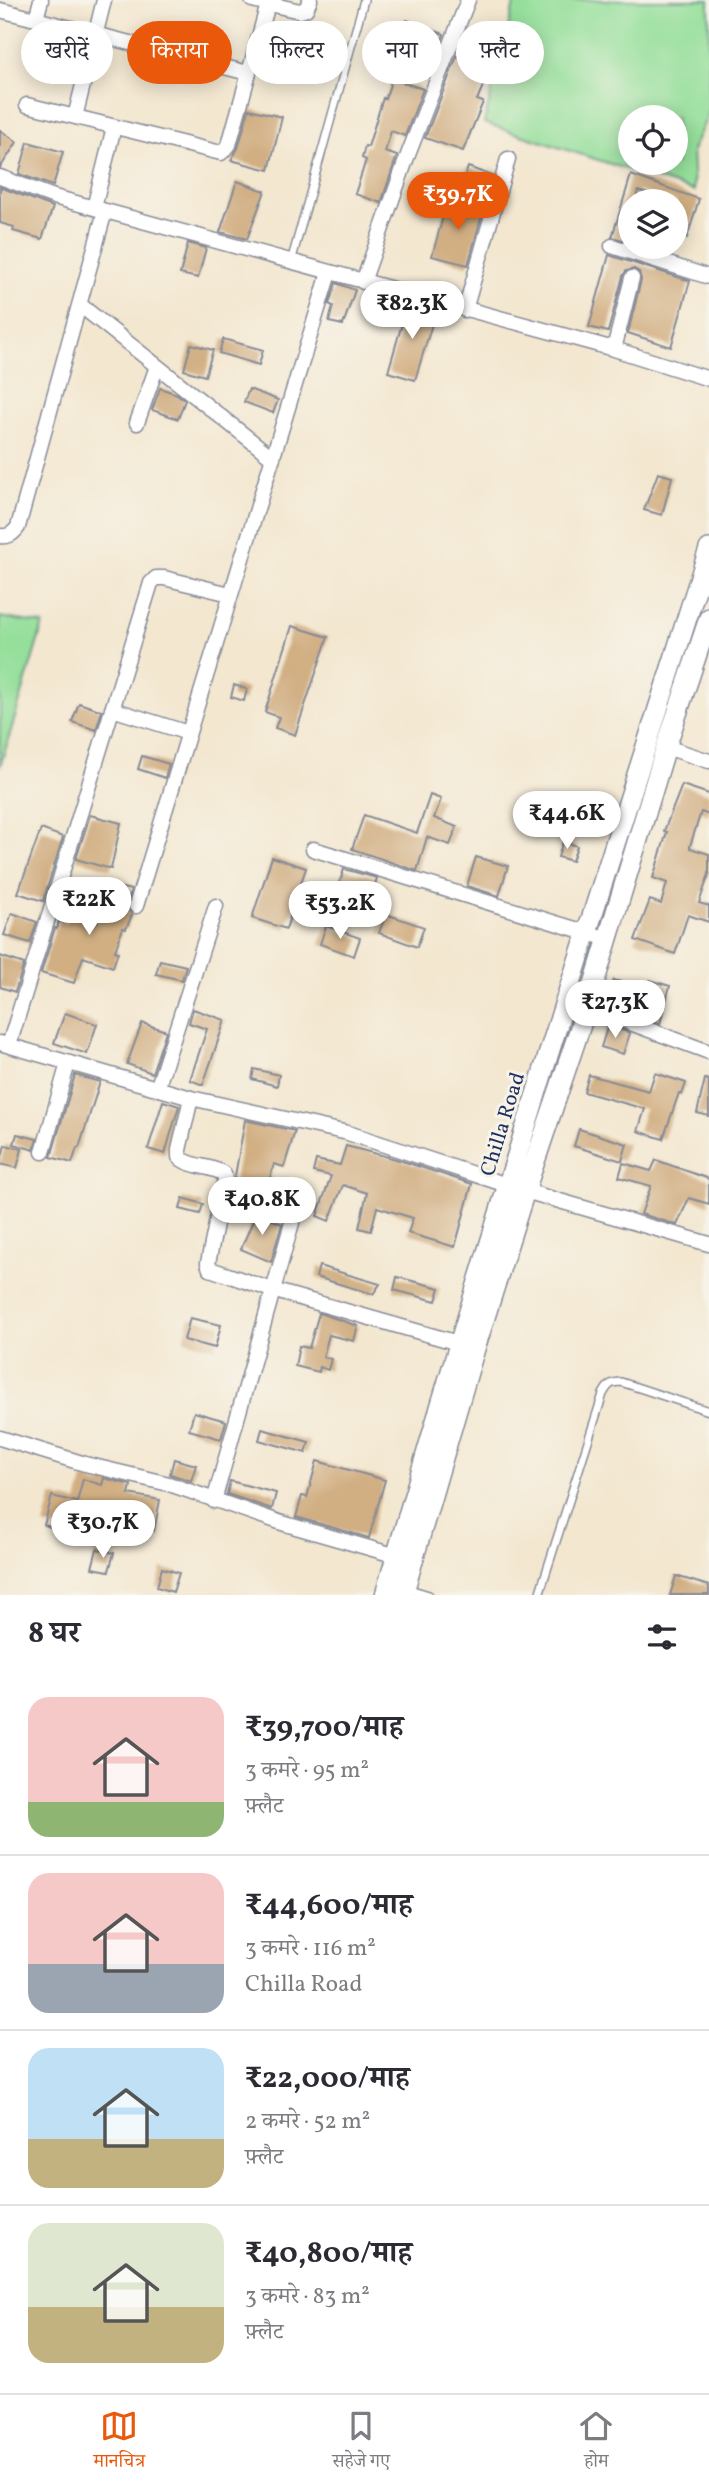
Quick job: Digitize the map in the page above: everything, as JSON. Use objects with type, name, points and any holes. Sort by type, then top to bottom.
[{"type":"main road","name":"Chilla Road","points":[[385,1595],[404,1558],[516,1187],[586,932],[709,549]]},
{"type":"main road","name":"Chilla Road","points":[[404,1591],[404,1558],[458,1343],[587,1007],[666,747],[709,618]]},
{"type":"street","points":[[36,19],[41,0]]},
{"type":"street","points":[[99,21],[104,0]]},
{"type":"street","points":[[252,0],[300,11],[306,9],[310,0]]},
{"type":"street","points":[[363,282],[406,159],[468,0]]},
{"type":"street","points":[[263,21],[268,4]]},
{"type":"street","points":[[0,10],[44,21]]},
{"type":"street","points":[[113,38],[246,72]]},
{"type":"street","points":[[27,105],[221,153],[229,145],[246,81]]},
{"type":"street","points":[[75,117],[83,84]]},
{"type":"street","points":[[0,536],[13,534],[18,527],[80,305],[114,127]]},
{"type":"street","points":[[465,310],[508,159]]},
{"type":"street","points":[[0,177],[99,209],[614,349],[709,379]]},
{"type":"street","points":[[612,246],[709,277]]},
{"type":"street","points":[[136,906],[330,273]]},
{"type":"street","points":[[614,349],[632,278]]},
{"type":"street","points":[[80,305],[273,458]]},
{"type":"street","points":[[137,423],[157,366]]},
{"type":"street","points":[[230,594],[164,578],[156,578],[151,583],[4,1044],[191,1098],[348,1133],[516,1187],[709,1244]]},
{"type":"street","points":[[112,709],[188,733]]},
{"type":"street","points":[[666,747],[709,761]]},
{"type":"street","points":[[313,849],[608,939]]},
{"type":"street","points":[[157,1089],[216,906]]},
{"type":"street","points":[[587,1007],[709,1052]]},
{"type":"street","points":[[43,1152],[68,1063]]},
{"type":"street","points":[[191,1098],[179,1157],[184,1162],[218,1170],[224,1174],[225,1180],[208,1263],[210,1269],[272,1290],[458,1343]]},
{"type":"street","points":[[214,1501],[295,1212]]},
{"type":"street","points":[[0,1437],[85,1464],[169,1484],[214,1501],[404,1558]]},
{"type":"lane","points":[[290,262],[364,0]]},
{"type":"lane","points":[[539,1595],[608,1385],[621,1382],[709,1411]]},
{"type":"lane","points":[[404,1591],[429,1595]]},
{"type":"green space","points":[[515,0],[709,0],[709,113],[692,150],[694,191],[645,175],[688,175],[688,105],[618,105],[618,166],[484,123],[494,84],[544,84],[544,21],[510,21]]},
{"type":"green space","points":[[0,617],[43,624],[0,767]]},
{"type":"building","points":[[456,59],[456,84],[484,84],[477,100],[483,102],[463,151],[425,138]]},
{"type":"building","points":[[390,84],[408,84],[423,89],[405,136],[391,131],[385,152],[397,156],[381,203],[355,194],[366,160],[362,158],[365,146],[368,147],[383,98],[385,99]]},
{"type":"building","points":[[249,109],[282,117],[269,170],[231,160],[238,148]]},
{"type":"building","points":[[0,130],[17,142],[0,168]]},
{"type":"building","points":[[28,142],[63,152],[53,186],[19,174]]},
{"type":"building","points":[[468,167],[493,176],[489,190],[463,182]]},
{"type":"building","points":[[631,175],[671,189],[627,189]]},
{"type":"building","points":[[237,181],[265,191],[247,239],[220,232]]},
{"type":"building","points":[[0,187],[53,207],[42,239],[13,231],[14,227],[0,223]]},
{"type":"building","points":[[688,195],[699,199],[688,235]]},
{"type":"building","points":[[448,199],[484,207],[468,265],[432,256]]},
{"type":"building","points":[[618,217],[618,239],[612,237]]},
{"type":"building","points":[[188,243],[206,248],[198,278],[180,274]]},
{"type":"building","points":[[609,255],[690,281],[671,347],[628,333],[641,280],[639,272],[634,269],[626,271],[623,276],[608,332],[589,327]]},
{"type":"building","points":[[336,283],[355,290],[343,325],[329,322],[333,306],[329,304]]},
{"type":"building","points":[[408,303],[436,311],[415,380],[388,372]]},
{"type":"building","points":[[223,339],[263,350],[259,365],[219,353]]},
{"type":"building","points":[[191,344],[213,350],[205,376],[184,370]]},
{"type":"building","points":[[160,388],[185,400],[178,419],[152,410]]},
{"type":"building","points":[[249,389],[278,400],[273,413],[244,402]]},
{"type":"building","points":[[658,473],[672,477],[662,515],[644,510]]},
{"type":"building","points":[[292,626],[328,637],[295,735],[275,728],[279,717],[265,712]]},
{"type":"building","points":[[234,685],[247,689],[244,701],[231,697]]},
{"type":"building","points":[[79,703],[102,711],[96,730],[72,722]]},
{"type":"building","points":[[142,756],[169,764],[165,778],[138,769]]},
{"type":"building","points":[[682,785],[709,794],[709,815],[701,812],[690,848],[709,854],[709,874],[699,903],[709,906],[709,922],[688,915],[675,954],[635,940],[650,900],[661,904],[667,883],[653,878],[667,832],[664,831]]},
{"type":"building","points":[[430,795],[441,799],[434,818],[457,827],[450,845],[427,837],[417,871],[352,849],[364,815],[417,833]]},
{"type":"building","points":[[90,815],[121,823],[111,869],[76,859]]},
{"type":"building","points":[[41,829],[63,837],[43,901],[18,893]]},
{"type":"building","points":[[563,841],[577,846],[572,861],[558,857]]},
{"type":"building","points":[[272,857],[306,868],[286,929],[252,918]]},
{"type":"building","points":[[476,857],[508,866],[499,896],[467,886]]},
{"type":"building","points":[[344,869],[377,878],[371,898],[338,888]]},
{"type":"building","points":[[107,884],[131,890],[127,907],[132,915],[126,929],[123,928],[113,967],[83,957],[74,983],[41,973],[59,921],[65,923],[69,912],[97,922],[105,900]]},
{"type":"building","points":[[12,913],[37,922],[30,943],[4,935]]},
{"type":"building","points":[[386,914],[424,927],[417,947],[379,933]]},
{"type":"building","points":[[326,926],[360,938],[354,956],[320,944]]},
{"type":"building","points":[[0,956],[24,964],[15,992],[0,987]]},
{"type":"building","points":[[160,960],[186,966],[182,980],[156,974]]},
{"type":"building","points":[[614,980],[647,989],[650,980],[670,986],[660,1024],[604,1003]]},
{"type":"building","points":[[193,1009],[225,1020],[203,1085],[190,1080],[207,1029],[189,1023]]},
{"type":"building","points":[[65,1013],[97,1024],[87,1054],[54,1043]]},
{"type":"building","points":[[142,1023],[166,1031],[152,1073],[127,1064]]},
{"type":"building","points":[[608,1025],[630,1033],[623,1054],[601,1047]]},
{"type":"building","points":[[254,1069],[279,1075],[277,1086],[252,1079]]},
{"type":"building","points":[[655,1073],[686,1083],[682,1095],[679,1093],[663,1139],[638,1131],[645,1109],[584,1092],[589,1075],[649,1091]]},
{"type":"building","points":[[75,1075],[100,1082],[72,1163],[51,1157]]},
{"type":"building","points":[[705,1079],[709,1080],[709,1116],[697,1113]]},
{"type":"building","points":[[163,1101],[179,1106],[165,1154],[148,1149]]},
{"type":"building","points":[[245,1120],[295,1131],[284,1167],[274,1164],[265,1195],[233,1187]]},
{"type":"building","points":[[579,1129],[627,1144],[622,1161],[574,1146]]},
{"type":"building","points":[[17,1134],[37,1139],[34,1150],[14,1144]]},
{"type":"building","points":[[5,1145],[22,1149],[17,1168],[0,1164]]},
{"type":"building","points":[[346,1146],[472,1184],[455,1247],[408,1233],[413,1218],[377,1207],[371,1231],[359,1228],[367,1193],[343,1185],[329,1221],[317,1216],[331,1176],[313,1172],[316,1160],[340,1165]]},
{"type":"building","points":[[656,1160],[709,1179],[709,1204],[689,1198],[677,1225],[641,1214],[651,1186],[619,1177],[623,1163],[651,1171]]},
{"type":"building","points":[[183,1198],[203,1204],[200,1214],[180,1209]]},
{"type":"building","points":[[256,1213],[282,1224],[271,1262],[241,1249]]},
{"type":"building","points":[[319,1266],[380,1284],[373,1294],[316,1277]]},
{"type":"building","points":[[397,1277],[440,1288],[436,1301],[394,1290]]},
{"type":"building","points":[[319,1313],[358,1326],[354,1341],[329,1335],[323,1357],[331,1359],[328,1370],[320,1367],[319,1372],[295,1366],[299,1346],[309,1348]]},
{"type":"building","points":[[190,1318],[221,1325],[215,1348],[184,1340]]},
{"type":"building","points":[[194,1412],[226,1421],[221,1439],[189,1430]]},
{"type":"building","points":[[262,1429],[309,1442],[306,1453],[259,1440]]},
{"type":"building","points":[[174,1459],[196,1465],[191,1481],[170,1474]]},
{"type":"building","points":[[317,1461],[385,1480],[369,1538],[296,1517],[302,1496],[307,1497]]},
{"type":"building","points":[[104,1478],[131,1485],[129,1494],[160,1500],[154,1531],[106,1521],[101,1535],[89,1532],[91,1524],[71,1518],[67,1532],[44,1525],[52,1496],[77,1502],[83,1479],[102,1485]]},
{"type":"building","points":[[230,1481],[276,1493],[272,1509],[227,1494]]},
{"type":"building","points":[[97,1549],[114,1553],[109,1571],[92,1568]]},
{"type":"building","points":[[162,1568],[179,1573],[173,1592],[157,1587]]},
{"type":"building","points":[[676,1576],[709,1586],[709,1595],[670,1595]]}]
